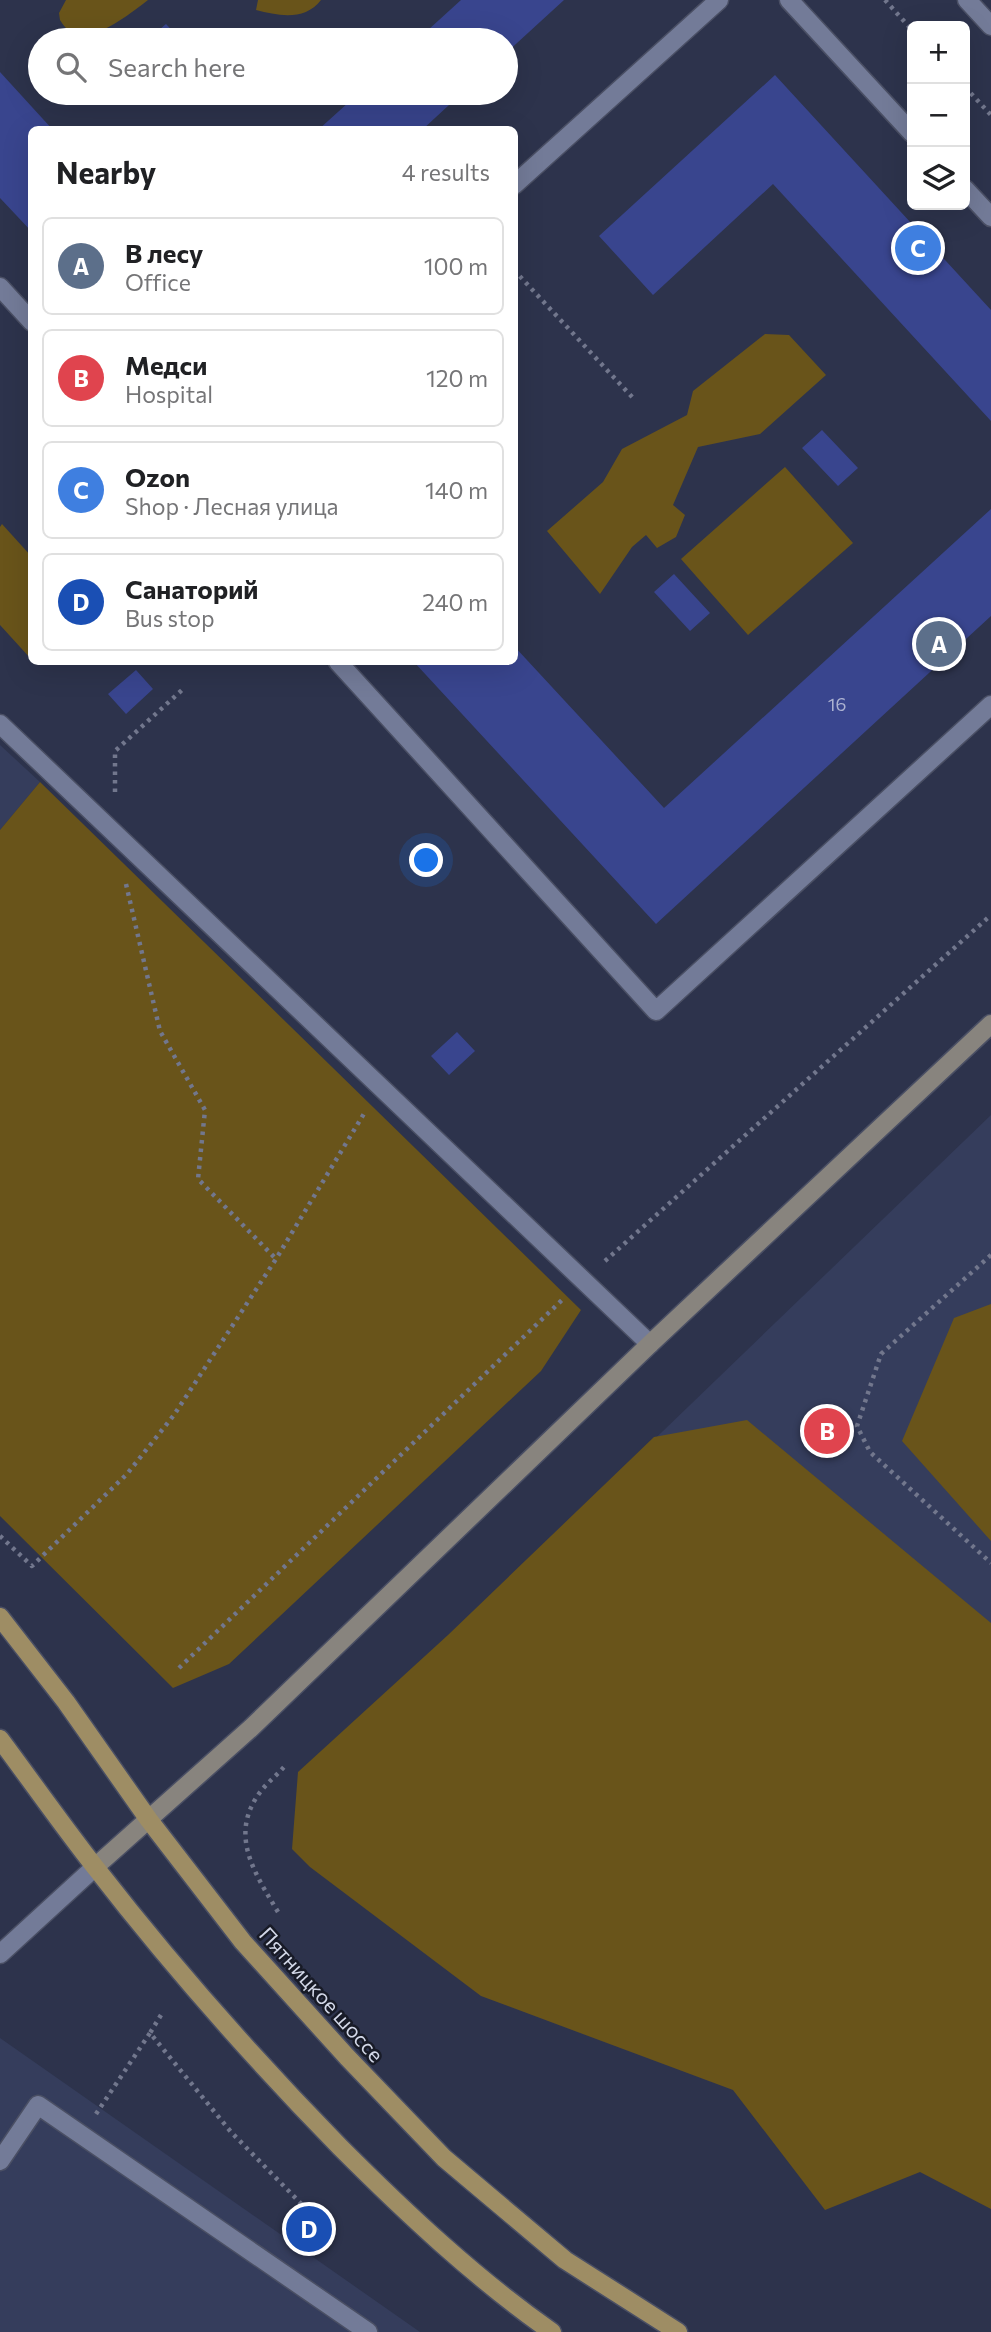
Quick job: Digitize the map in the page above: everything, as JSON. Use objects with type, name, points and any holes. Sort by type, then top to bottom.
[{"type":"main road","name":"Пятницкое шоссе","points":[[0,1617],[66,1702],[149,1820],[243,1942],[347,2057],[444,2158],[565,2260],[678,2332]]},
{"type":"main road","points":[[0,1739],[95,1867],[193,1986],[292,2098],[409,2215],[517,2307],[552,2332]]},
{"type":"street","points":[[518,181],[719,0]]},
{"type":"street","points":[[789,0],[907,127]]},
{"type":"street","points":[[967,0],[991,26]]},
{"type":"street","points":[[970,195],[991,218]]},
{"type":"street","points":[[0,287],[28,318]]},
{"type":"street","points":[[341,665],[656,1011],[991,705]]},
{"type":"street","points":[[0,724],[650,1345]]},
{"type":"street","points":[[0,1954],[261,1719],[650,1345],[991,1024]]},
{"type":"street","points":[[0,2161],[38,2105],[368,2332]]},
{"type":"path","points":[[885,0],[907,24]]},
{"type":"path","points":[[970,92],[991,115]]},
{"type":"path","points":[[518,274],[633,398]]},
{"type":"path","points":[[182,690],[115,751],[114,833],[160,1031],[205,1110],[198,1179],[276,1259]]},
{"type":"path","points":[[0,1536],[32,1566],[127,1474],[174,1415],[276,1259],[380,1087]]},
{"type":"path","points":[[991,1255],[881,1354],[857,1426],[870,1452],[991,1563]]},
{"type":"path","points":[[278,1912],[252,1869],[245,1843],[246,1818],[260,1791],[284,1767]]},
{"type":"path","points":[[107,2152],[94,2117],[161,2015]]},
{"type":"path","points":[[150,2033],[230,2132],[320,2223]]},
{"type":"shaded area","points":[[66,0],[148,0],[106,28],[66,28],[60,20],[59,13]]},
{"type":"shaded area","points":[[258,0],[321,0],[307,11],[291,15],[256,10]]},
{"type":"shaded area","points":[[765,334],[789,335],[826,375],[760,434],[698,447],[673,505],[685,515],[676,537],[657,548],[646,535],[632,547],[600,594],[547,531],[603,482],[622,449],[687,415],[693,391]]},
{"type":"shaded area","points":[[785,467],[853,543],[748,635],[681,559]]},
{"type":"shaded area","points":[[2,524],[28,553],[28,656],[0,625]]},
{"type":"shaded area","points":[[0,745],[40,782],[0,830]]},
{"type":"shaded area","points":[[40,782],[581,1310],[541,1371],[229,1664],[173,1688],[0,1516],[0,830]]},
{"type":"shaded area","points":[[991,1115],[991,2193],[335,1747]]},
{"type":"shaded area","points":[[991,1304],[991,1541],[902,1441],[954,1318]]},
{"type":"shaded area","points":[[747,1420],[991,1623],[991,2209],[920,2172],[825,2210],[733,2090],[481,1996],[310,1867],[292,1849],[298,1772],[448,1635],[654,1437]]},
{"type":"shaded area","points":[[0,2038],[420,2332],[0,2332]]},
{"type":"building","points":[[461,0],[564,0],[518,42],[518,28],[430,28]]},
{"type":"building","points":[[0,72],[49,126],[28,126],[28,228],[0,198]]},
{"type":"building","points":[[775,75],[991,310],[991,421],[773,184],[653,295],[599,236]]},
{"type":"building","points":[[346,105],[449,105],[426,126],[322,126]]},
{"type":"building","points":[[822,430],[858,468],[838,486],[802,448]]},
{"type":"building","points":[[991,509],[991,616],[656,924],[417,665],[518,665],[518,650],[664,808]]},
{"type":"building","points":[[674,574],[710,613],[690,631],[654,592]]},
{"type":"building","points":[[136,670],[153,689],[126,714],[108,694]]},
{"type":"building","points":[[457,1032],[475,1051],[449,1075],[431,1056]]},
{"type":"place","name":"Ozon","points":[[918,248]]},
{"type":"place","name":"В лесу","points":[[939,644]]},
{"type":"place","name":"Медси","points":[[827,1431]]},
{"type":"place","name":"Санаторий","points":[[309,2229]]}]
